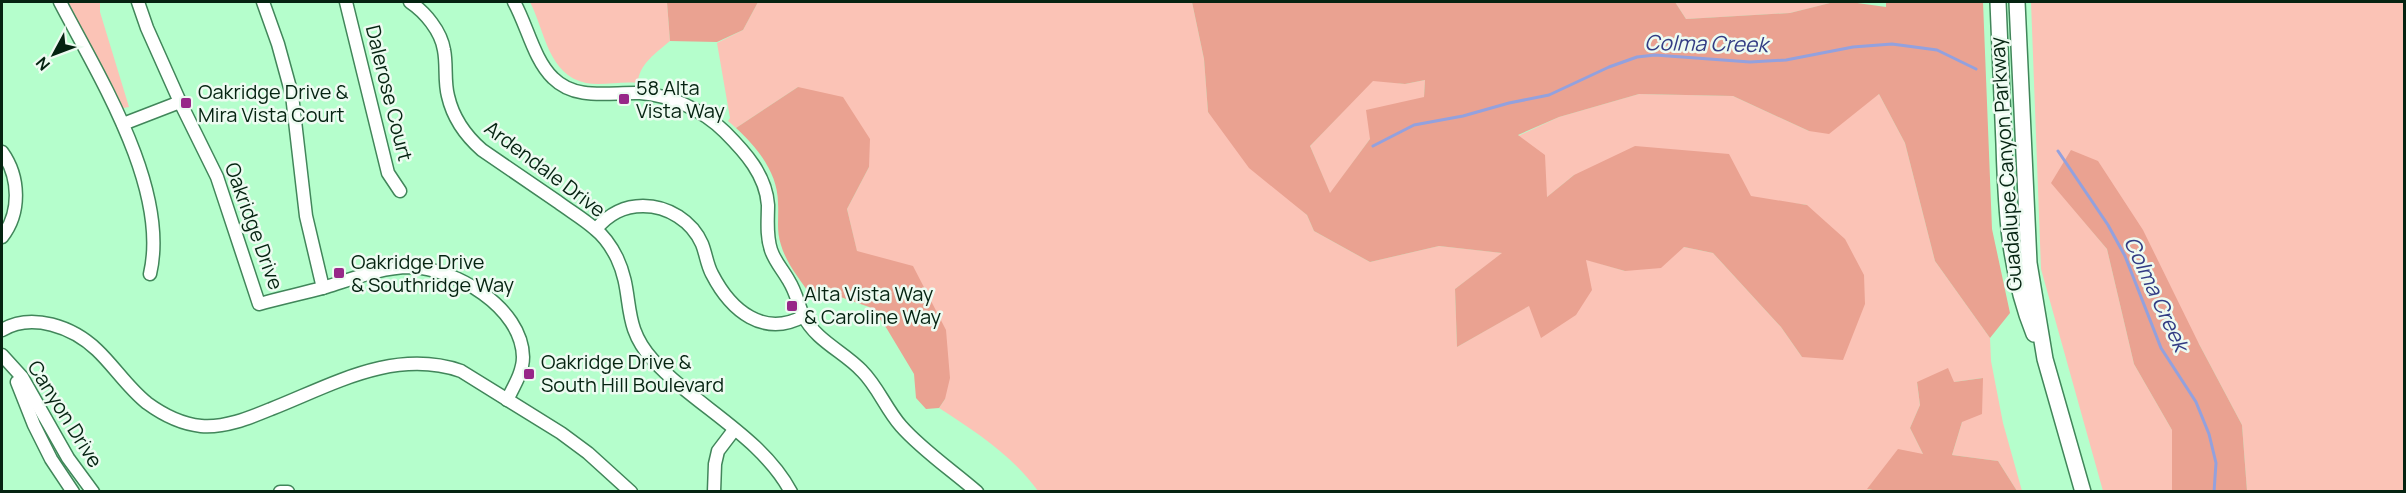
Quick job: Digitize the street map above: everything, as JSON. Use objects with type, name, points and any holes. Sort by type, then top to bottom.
[{"type":"main road","name":"Guadalupe Canyon Parkway","points":[[1998,2],[2006,203],[2010,244],[2023,306],[2045,359],[2083,492]]},
{"type":"main road","name":"Guadalupe Canyon Parkway","points":[[2017,2],[2028,253],[2045,359]]},
{"type":"street","points":[[60,2],[123,124],[141,174],[154,239],[150,274]]},
{"type":"street","name":"Oakridge Drive","points":[[138,2],[180,102],[217,177],[259,304],[370,274],[410,267],[447,275],[474,288],[501,308],[518,332],[523,357],[521,370],[507,400]]},
{"type":"street","points":[[263,2],[278,44],[292,95],[306,216],[323,288]]},
{"type":"street","name":"Dalerose Court","points":[[346,2],[388,173],[400,191]]},
{"type":"street","name":"Ardendale Drive","points":[[410,2],[426,16],[440,38],[444,49],[448,97],[455,117],[467,135],[482,150],[596,229],[617,258],[624,280],[630,320],[642,346],[662,369],[764,453],[780,472],[791,492]]},
{"type":"street","points":[[514,2],[525,21],[541,63],[554,80],[562,86],[575,92],[590,94],[641,93],[681,103],[703,114],[735,142],[750,159],[760,176],[768,204],[767,228],[770,249],[815,333],[861,370],[903,429],[977,492]]},
{"type":"street","points":[[123,124],[180,102]]},
{"type":"street","points":[[2,152],[9,165],[16,194],[14,217],[2,237]]},
{"type":"street","points":[[596,229],[607,216],[634,206],[647,206],[672,213],[682,219],[698,237],[717,284],[746,315],[761,323],[777,325],[790,323],[804,316]]},
{"type":"street","points":[[2,330],[17,323],[31,322],[57,326],[82,338],[96,349],[146,402],[182,422],[202,426],[243,421],[373,368],[423,362],[443,364],[461,371],[588,453],[631,492]]},
{"type":"street","name":"Canyon Drive","points":[[3,356],[51,459],[73,492]]},
{"type":"street","name":"Canyon Drive","points":[[3,356],[22,377],[68,458],[93,492]]},
{"type":"street","points":[[714,492],[718,451],[734,430]]},
{"type":"street","points":[[280,492],[288,492]]},
{"type":"shaded area","points":[[68,2],[100,2],[100,12],[129,107],[118,109]]},
{"type":"shaded area","points":[[530,2],[667,2],[670,41],[654,54],[641,70],[638,83],[586,83],[563,71],[556,62]]},
{"type":"shaded area","points":[[667,2],[758,2],[743,30],[717,42],[670,41]]},
{"type":"shaded area","points":[[758,2],[1192,2],[1204,59],[1208,112],[1284,195],[1307,215],[1314,231],[1370,262],[1439,246],[1503,253],[1455,289],[1457,347],[1530,305],[1585,259],[1625,271],[1684,247],[1713,253],[1781,327],[1802,357],[1807,205],[1574,175],[1546,198],[1518,136],[1559,117],[1639,94],[1733,96],[1809,131],[1879,94],[1905,143],[1935,261],[1990,338],[1991,361],[2003,423],[2022,491],[2017,491],[1998,461],[1952,455],[1962,422],[1982,378],[1954,382],[1917,382],[1920,405],[1910,428],[1923,454],[1868,490],[1884,491],[1038,491],[1005,455],[939,408],[945,399],[913,267],[857,252],[847,209],[869,167],[798,87],[736,128],[728,121],[730,118],[717,43],[743,30]]},
{"type":"shaded area","points":[[1192,2],[1675,2],[1686,19],[1790,13],[1834,2],[1886,7],[1886,2],[1983,2],[1992,229],[2010,313],[1990,338],[1935,261],[1905,143],[1879,94],[1829,134],[1809,131],[1733,96],[1639,94],[1559,117],[1518,135],[1545,155],[1547,197],[1574,175],[1635,146],[1729,154],[1751,196],[1807,205],[1845,239],[1864,275],[1865,304],[1843,360],[1802,357],[1781,327],[1713,253],[1684,247],[1661,268],[1625,271],[1586,260],[1592,290],[1576,315],[1541,338],[1529,306],[1457,347],[1455,289],[1502,253],[1439,246],[1370,262],[1314,231],[1307,215],[1249,168],[1208,112],[1204,59]],"holes":[[[1425,80],[1424,97],[1366,110],[1370,139],[1330,193],[1310,146],[1373,81],[1405,84]]]},
{"type":"shaded area","points":[[1675,2],[1834,2],[1790,13],[1686,19]]},
{"type":"shaded area","points":[[2031,2],[2404,2],[2404,491],[2247,491],[2242,425],[2199,344],[2052,183],[2107,249],[2134,364],[2172,430],[2172,491],[2103,491],[2041,269]]},
{"type":"shaded area","points":[[1373,80],[1405,84],[1425,80],[1424,97],[1370,139],[1330,194],[1310,146]]},
{"type":"shaded area","points":[[798,87],[843,97],[870,139],[869,167],[847,209],[857,251],[913,266],[946,330],[950,378],[945,399],[939,408],[926,409],[916,398],[914,374],[872,308],[829,293],[812,297],[783,252],[779,240],[778,203],[774,181],[759,152],[736,128]]},
{"type":"shaded area","points":[[2071,150],[2098,161],[2143,230],[2242,425],[2247,491],[2172,491],[2172,430],[2134,364],[2107,249],[2051,183]]},
{"type":"shaded area","points":[[1948,368],[1954,382],[1983,378],[1982,414],[1962,422],[1952,455],[1998,461],[2017,491],[1884,492],[1867,489],[1898,449],[1923,454],[1910,428],[1920,405],[1917,382]]},
{"type":"waterway","name":"Colma Creek","points":[[1373,146],[1414,125],[1463,116],[1549,95],[1609,67],[1637,57],[1655,55],[1750,62],[1786,60],[1853,47],[1892,44],[1937,50],[1976,69]]},
{"type":"waterway","name":"Colma Creek","points":[[2058,151],[2108,225],[2125,256],[2161,348],[2196,402],[2209,434],[2216,463],[2214,492]]},
{"type":"place","name":"58 Alta Vista Way","points":[[624,99]]},
{"type":"place","name":"Oakridge Drive & Mira Vista Court","points":[[186,103]]},
{"type":"place","name":"Oakridge Drive & Southridge Way","points":[[339,273]]},
{"type":"place","name":"Alta Vista Way & Caroline Way","points":[[792,306]]},
{"type":"place","name":"Oakridge Drive & South Hill Boulevard","points":[[529,374]]}]
